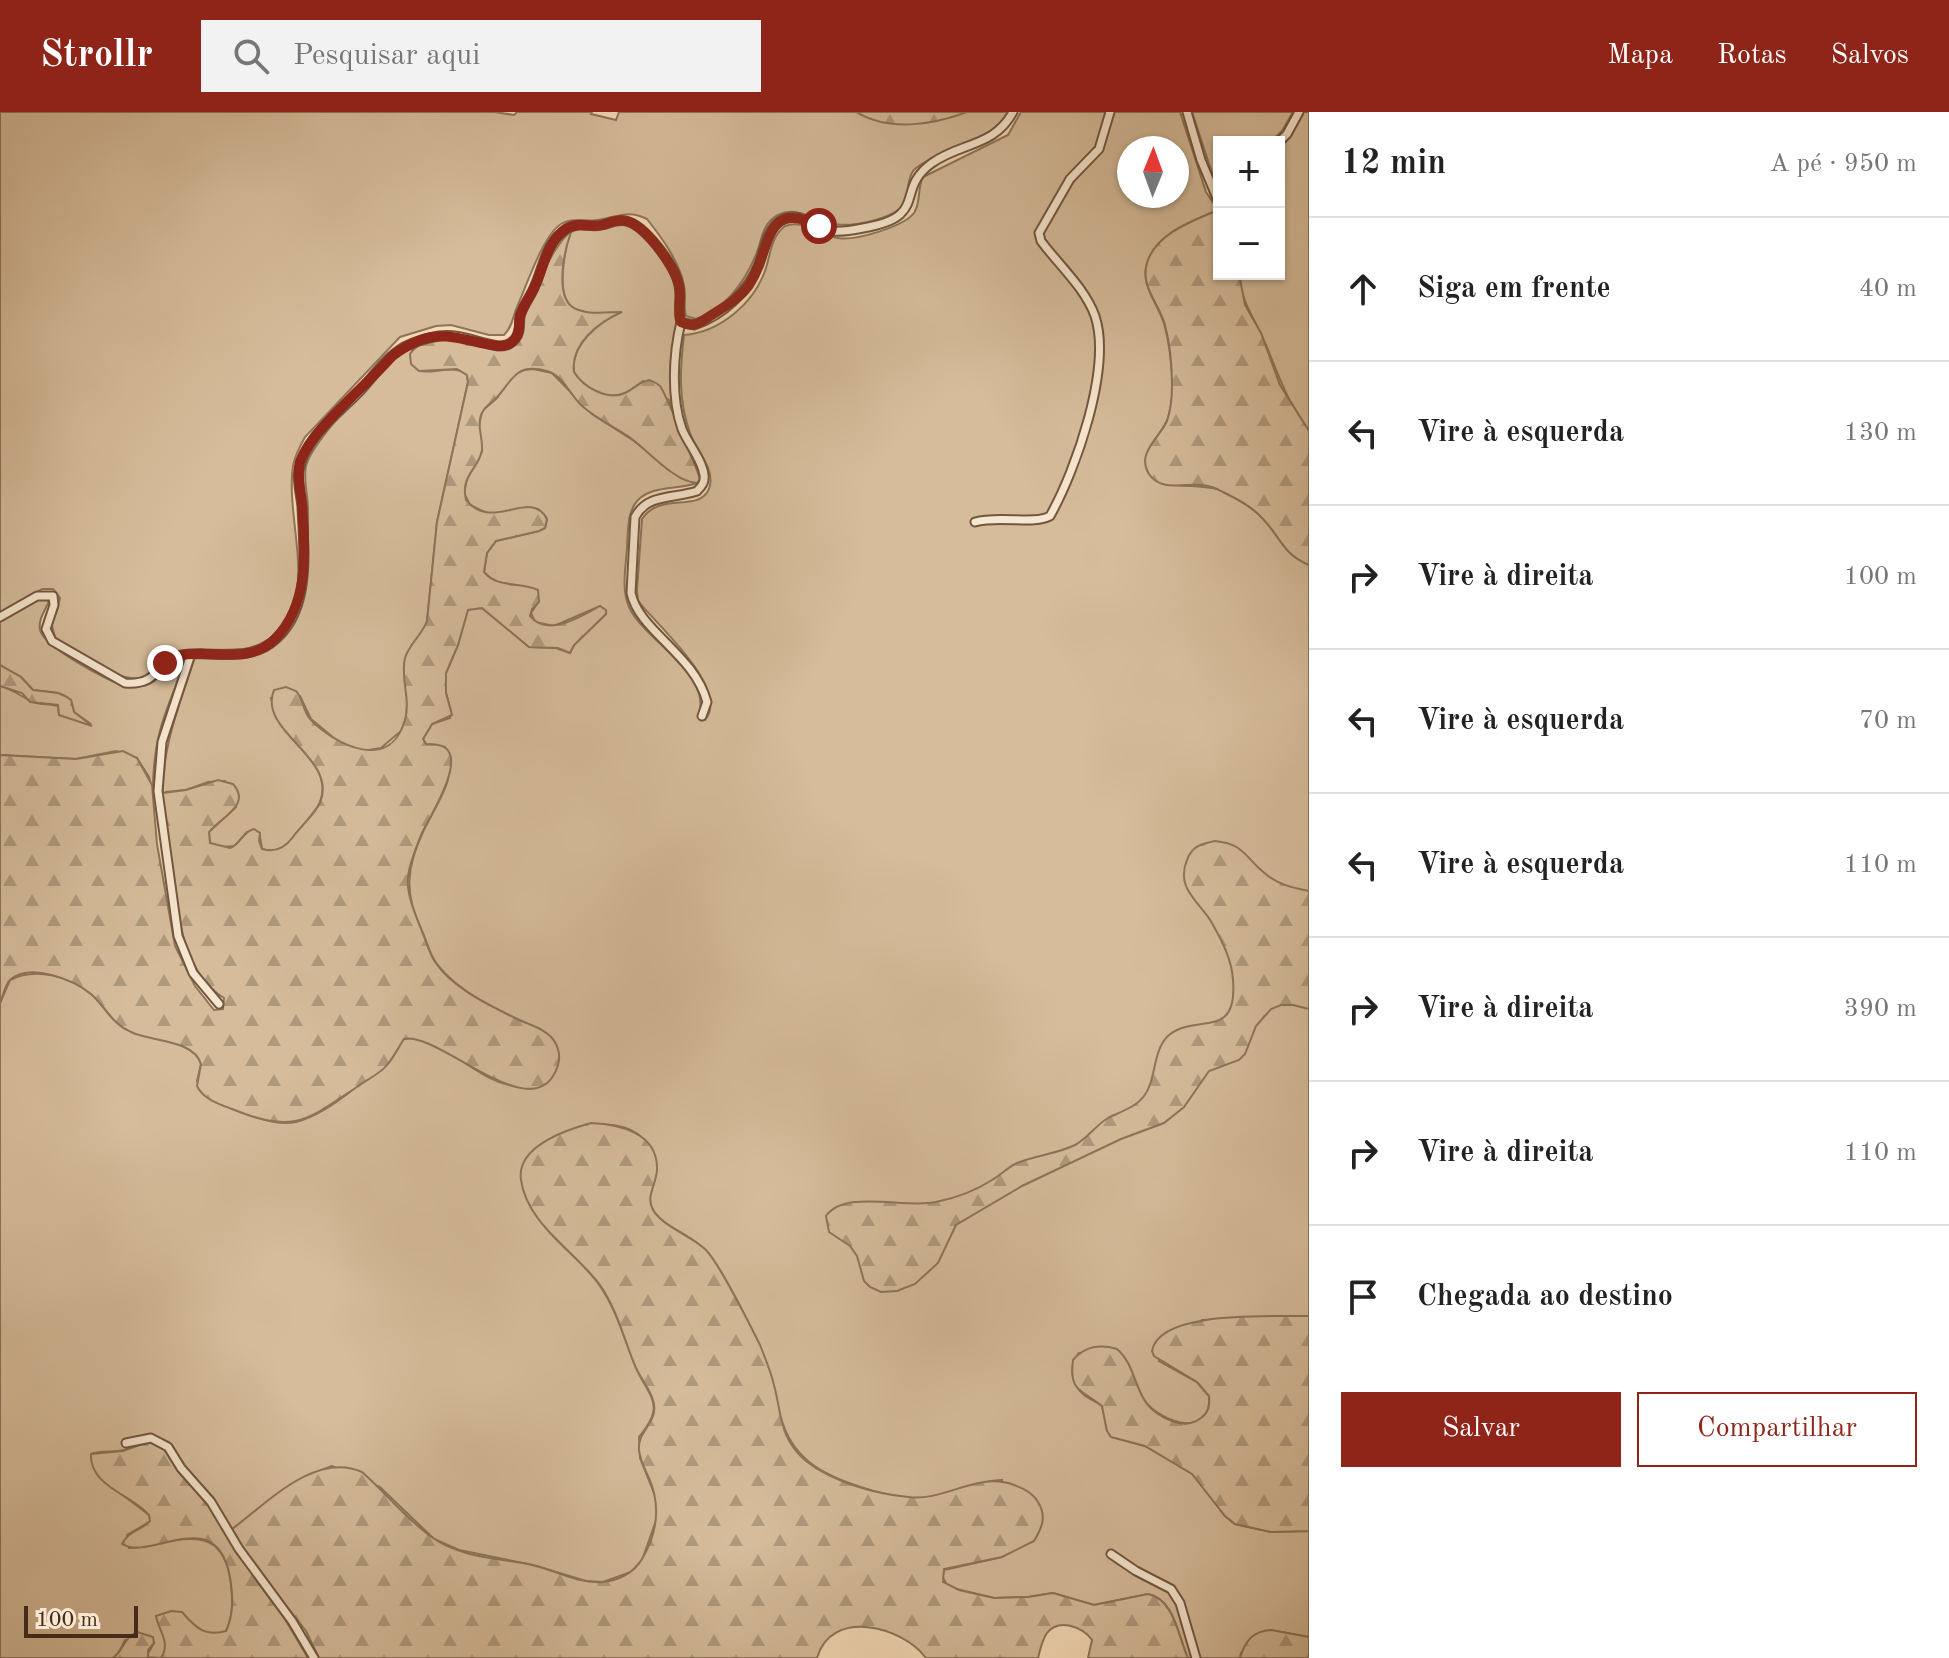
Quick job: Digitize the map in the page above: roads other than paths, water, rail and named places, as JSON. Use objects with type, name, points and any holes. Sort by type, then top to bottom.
[{"type":"street","points":[[681,322],[689,326],[700,323],[739,297],[754,276],[771,230],[785,218],[807,219],[836,231],[864,228],[897,218],[909,205],[914,179],[923,170],[948,153],[993,137],[1005,127],[1013,112]]},
{"type":"street","points":[[975,522],[990,517],[1038,520],[1050,516],[1079,454],[1096,377],[1098,333],[1094,314],[1041,241],[1039,233],[1070,179],[1099,149],[1110,112]]},
{"type":"street","points":[[1187,112],[1213,189]]},
{"type":"street","points":[[1285,136],[1299,112]]},
{"type":"street","points":[[0,617],[37,596],[53,596],[54,605],[46,629],[52,641],[125,683],[151,679],[171,658],[191,654],[214,656],[247,653],[272,642],[291,620],[302,592],[302,503],[298,475],[301,459],[312,442],[392,356],[408,345],[450,335],[498,346],[514,340],[519,330],[520,315],[547,253],[559,234],[581,223],[599,225],[617,220],[629,221],[642,229],[677,278],[681,322],[675,376],[679,414],[684,433],[705,479],[697,491],[655,499],[639,509],[635,517],[631,593],[633,603],[646,621],[697,676],[707,702],[702,716]]},
{"type":"street","points":[[191,654],[162,742],[158,791],[178,936],[193,973],[219,1004]]},
{"type":"street","points":[[126,1443],[151,1438],[168,1447],[181,1468],[211,1502],[239,1549],[292,1621],[314,1658]]},
{"type":"street","points":[[1111,1554],[1171,1589],[1180,1603],[1196,1658]]}]
